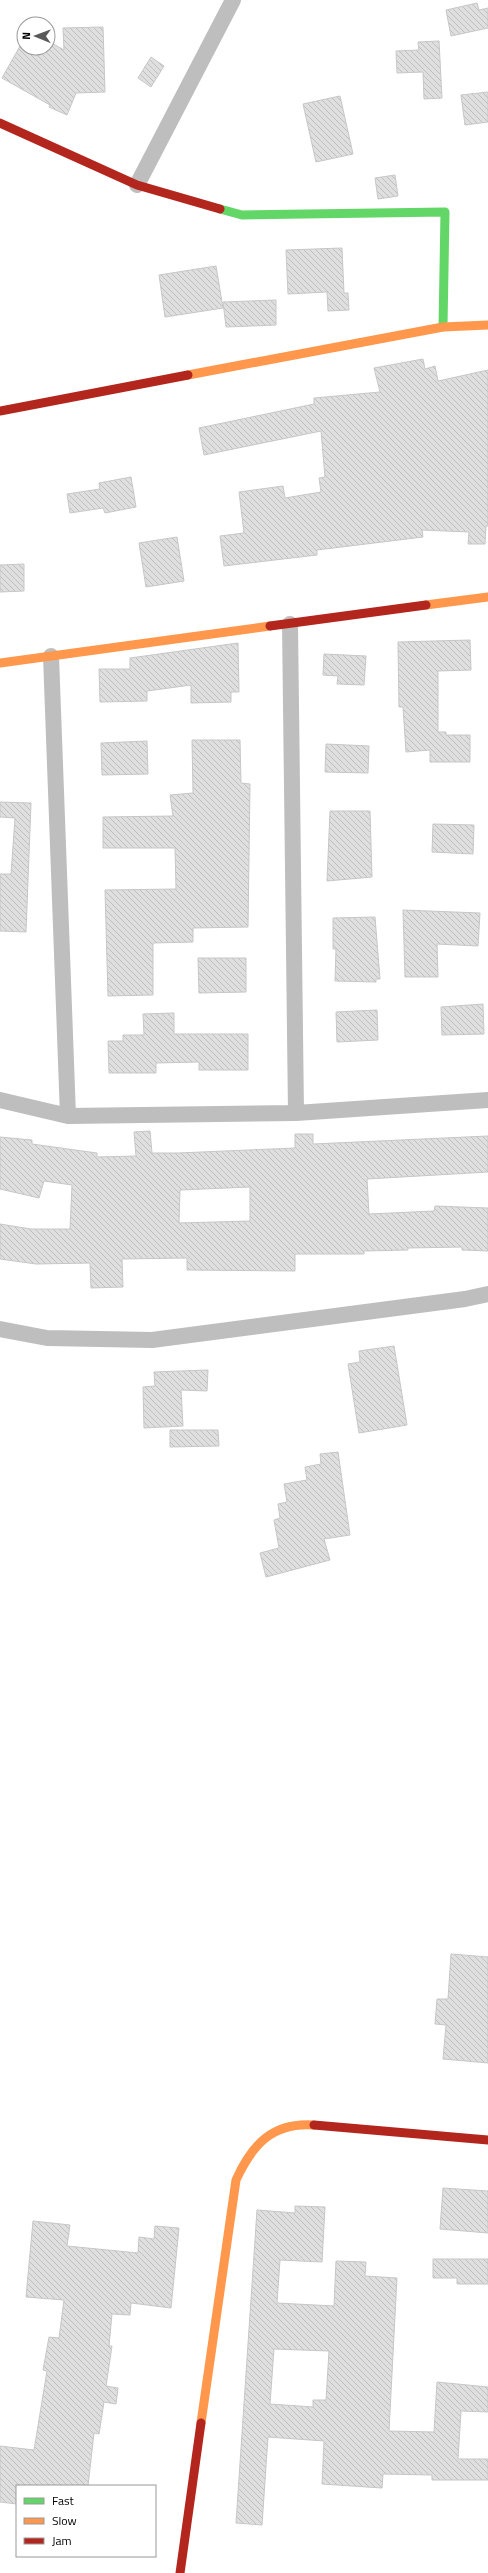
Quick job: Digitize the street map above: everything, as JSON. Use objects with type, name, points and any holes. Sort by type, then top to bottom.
[{"type":"street","points":[[137,185],[233,0]]},
{"type":"street","points":[[0,123],[137,185],[242,216],[445,212],[443,327]]},
{"type":"street","points":[[0,411],[443,327],[488,325]]},
{"type":"street","points":[[0,663],[488,597]]},
{"type":"street","points":[[290,624],[296,1113]]},
{"type":"street","points":[[52,656],[68,1116]]},
{"type":"street","points":[[0,1100],[68,1116],[296,1113],[488,1100]]},
{"type":"street","points":[[0,1329],[47,1338],[152,1340],[465,1299],[488,1294]]},
{"type":"street","points":[[180,2573],[236,2180],[245,2160],[255,2145],[269,2134],[283,2128],[309,2125],[488,2140]]},
{"type":"building","points":[[477,3],[479,10],[488,8],[488,28],[451,36],[446,10]]},
{"type":"building","points":[[103,27],[105,92],[76,93],[67,115],[49,107],[50,105],[2,78],[16,53],[16,56],[56,56],[56,46],[64,50],[63,28]]},
{"type":"building","points":[[439,41],[442,98],[424,99],[423,72],[397,73],[396,51],[419,50],[418,42]]},
{"type":"building","points":[[151,57],[164,66],[151,87],[138,78]]},
{"type":"building","points":[[488,92],[488,122],[465,125],[461,95]]},
{"type":"building","points":[[340,96],[353,154],[316,162],[303,104]]},
{"type":"building","points":[[395,175],[398,196],[378,199],[375,178]]},
{"type":"building","points":[[342,248],[344,293],[348,293],[349,310],[328,311],[327,292],[288,294],[286,250]]},
{"type":"building","points":[[216,266],[223,308],[165,317],[159,275]]},
{"type":"building","points":[[276,300],[276,325],[226,327],[223,302]]},
{"type":"building","points":[[423,359],[425,369],[435,366],[438,381],[488,370],[488,526],[486,526],[485,544],[468,544],[469,532],[422,530],[423,537],[317,550],[317,555],[224,566],[220,536],[244,533],[239,492],[283,486],[285,498],[321,492],[319,478],[325,477],[321,431],[204,455],[199,428],[314,404],[314,398],[380,392],[374,368]]},
{"type":"building","points":[[131,477],[136,507],[105,513],[103,508],[70,513],[67,494],[100,489],[99,483]]},
{"type":"building","points":[[177,537],[184,581],[146,587],[139,543]]},
{"type":"building","points":[[24,564],[24,591],[0,592],[0,565]]},
{"type":"building","points":[[470,640],[471,670],[438,671],[438,732],[446,732],[446,735],[470,735],[470,762],[430,762],[430,750],[406,752],[403,707],[399,707],[398,642]]},
{"type":"building","points":[[238,643],[239,692],[231,692],[231,702],[191,703],[191,685],[147,691],[147,701],[100,702],[99,669],[130,669],[130,658]]},
{"type":"building","points":[[324,654],[366,656],[364,685],[337,684],[338,676],[323,675]]},
{"type":"building","points":[[192,740],[240,740],[241,783],[250,784],[248,927],[193,928],[193,942],[153,943],[153,995],[108,996],[105,890],[176,889],[175,848],[103,848],[103,817],[173,816],[170,795],[193,793]]},
{"type":"building","points":[[147,741],[148,774],[102,775],[101,743]]},
{"type":"building","points":[[326,744],[369,746],[368,773],[325,772]]},
{"type":"building","points":[[0,802],[31,803],[26,932],[0,931],[0,874],[11,874],[15,818],[0,817]]},
{"type":"building","points":[[330,811],[370,811],[372,877],[327,881]]},
{"type":"building","points":[[433,824],[474,825],[473,854],[432,852]]},
{"type":"building","points":[[403,910],[480,913],[478,946],[437,944],[438,977],[405,977]]},
{"type":"building","points":[[375,917],[380,979],[376,979],[376,982],[335,981],[336,949],[333,949],[333,918]]},
{"type":"building","points":[[198,958],[246,958],[246,992],[199,993]]},
{"type":"building","points":[[483,1004],[484,1034],[442,1035],[441,1007]]},
{"type":"building","points":[[377,1010],[378,1040],[337,1042],[336,1012]]},
{"type":"building","points":[[174,1013],[174,1034],[248,1034],[248,1070],[199,1070],[199,1062],[156,1063],[156,1073],[109,1073],[108,1041],[123,1041],[123,1035],[144,1035],[143,1014]]},
{"type":"building","points":[[150,1131],[152,1153],[295,1148],[295,1134],[313,1134],[313,1144],[488,1136],[488,1172],[367,1179],[369,1214],[434,1211],[435,1206],[488,1208],[488,1251],[462,1250],[462,1247],[408,1248],[408,1250],[364,1251],[364,1254],[295,1254],[295,1271],[187,1270],[187,1258],[122,1259],[123,1287],[91,1288],[90,1263],[36,1264],[0,1259],[0,1224],[31,1229],[70,1229],[72,1185],[44,1181],[39,1198],[0,1189],[0,1137],[32,1140],[32,1144],[97,1153],[97,1157],[136,1156],[134,1132]],"holes":[[[250,1187],[250,1221],[179,1223],[180,1190]]]},
{"type":"building","points":[[394,1346],[407,1425],[359,1433],[348,1364],[360,1362],[359,1351]]},
{"type":"building","points":[[208,1370],[207,1391],[181,1390],[183,1426],[144,1428],[143,1387],[155,1386],[154,1372]]},
{"type":"building","points":[[170,1430],[218,1430],[219,1446],[170,1447]]},
{"type":"building","points":[[338,1452],[350,1535],[324,1539],[330,1560],[266,1577],[260,1553],[279,1548],[274,1520],[280,1518],[278,1504],[287,1502],[284,1484],[307,1480],[305,1467],[321,1464],[320,1454]]},
{"type":"building","points":[[451,1954],[488,1957],[488,2063],[443,2059],[446,2025],[435,2024],[437,1999],[448,1999]]},
{"type":"building","points":[[443,2188],[488,2191],[488,2233],[440,2229]]},
{"type":"building","points":[[295,2206],[325,2207],[322,2262],[280,2260],[277,2303],[334,2306],[336,2261],[366,2262],[365,2276],[397,2278],[389,2431],[434,2432],[437,2382],[488,2387],[488,2412],[461,2411],[458,2459],[488,2459],[488,2480],[432,2480],[432,2475],[383,2474],[382,2488],[322,2484],[324,2441],[268,2437],[262,2525],[236,2523],[257,2210],[295,2213]],"holes":[[[274,2349],[329,2351],[326,2400],[313,2400],[313,2407],[270,2404]]]},
{"type":"building","points":[[33,2221],[70,2225],[67,2246],[138,2253],[139,2237],[154,2239],[155,2226],[179,2228],[171,2308],[131,2303],[130,2315],[112,2314],[109,2346],[112,2346],[106,2386],[118,2388],[116,2404],[104,2402],[99,2434],[94,2433],[88,2485],[16,2485],[16,2504],[0,2502],[0,2446],[34,2450],[47,2371],[43,2370],[49,2337],[59,2338],[64,2300],[26,2297]]},
{"type":"building","points":[[433,2259],[488,2259],[488,2284],[457,2284],[457,2278],[433,2278]]},
{"type":"traffic: fast","points":[[220,209],[242,215],[445,212],[443,327]]},
{"type":"traffic: slow","points":[[188,375],[443,327],[488,325]]},
{"type":"traffic: slow","points":[[426,605],[488,597]]},
{"type":"traffic: slow","points":[[0,663],[270,626]]},
{"type":"traffic: slow","points":[[201,2423],[236,2180],[249,2156],[265,2138],[286,2127],[314,2125]]},
{"type":"traffic: jam","points":[[0,123],[137,185],[220,209]]},
{"type":"traffic: jam","points":[[0,411],[188,375]]},
{"type":"traffic: jam","points":[[270,626],[426,605]]},
{"type":"traffic: jam","points":[[314,2125],[488,2140]]},
{"type":"traffic: jam","points":[[180,2573],[201,2423]]}]
